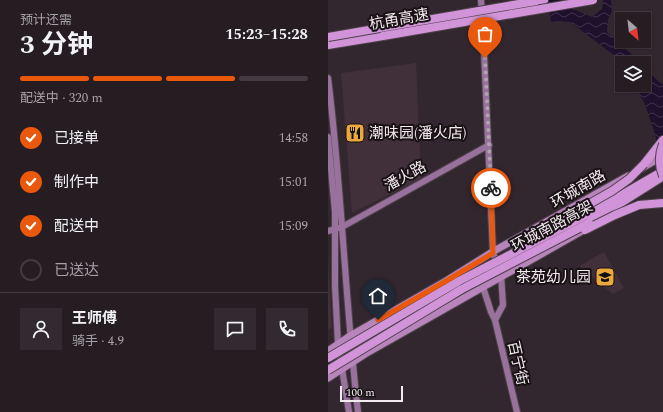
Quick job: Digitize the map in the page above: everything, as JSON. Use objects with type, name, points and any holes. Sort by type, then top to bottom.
[{"type":"highway","name":"杭甬高速","points":[[328,37],[544,0]]},
{"type":"highway","name":"杭甬高速","points":[[328,45],[593,0]]},
{"type":"highway","points":[[459,281],[629,179],[644,164],[663,140]]},
{"type":"highway","points":[[663,144],[660,157],[663,176]]},
{"type":"highway","name":"环城南路高架","points":[[328,358],[459,281],[585,216],[663,170]]},
{"type":"highway","name":"环城南路高架","points":[[328,370],[462,289],[589,223],[663,176]]},
{"type":"highway","points":[[462,289],[532,257],[615,215],[639,205],[663,203]]},
{"type":"main road","name":"环城南路","points":[[328,351],[350,336],[663,156]]},
{"type":"main road","points":[[328,378],[502,276],[573,237],[663,180]]},
{"type":"street","points":[[481,0],[493,253],[502,276],[503,305],[495,320]]},
{"type":"street","points":[[328,78],[358,412]]},
{"type":"street","points":[[328,137],[335,212],[335,286],[338,344],[349,412]]},
{"type":"street","name":"潘火路","points":[[328,231],[342,227],[489,145]]},
{"type":"street","name":"潘火路","points":[[328,236],[335,230]]},
{"type":"street","name":"百宁街","points":[[483,287],[495,320],[516,412]]},
{"type":"shaded area","points":[[416,63],[421,179],[352,213],[341,73]]},
{"type":"shaded area","name":"茶苑幼儿园","points":[[604,252],[624,288],[613,294],[579,266]]},
{"type":"shaded area","points":[[328,260],[332,328],[328,330]]},
{"type":"water","points":[[545,0],[562,0],[570,8],[592,17],[602,9],[603,0],[611,0],[612,11],[608,19],[607,32],[615,39],[615,48],[625,48],[633,56],[615,56],[570,22],[551,22]]},
{"type":"water","points":[[651,73],[663,84],[663,164],[653,128],[644,102],[638,92],[651,92]]},
{"type":"way so far","points":[[485,58],[491,188]]},
{"type":"place","name":"潮味园(潘火店)","points":[[355,133]]},
{"type":"place","name":"茶苑幼儿园","points":[[605,277]]},
{"type":"route","points":[[378,320],[493,253],[491,188]]}]
